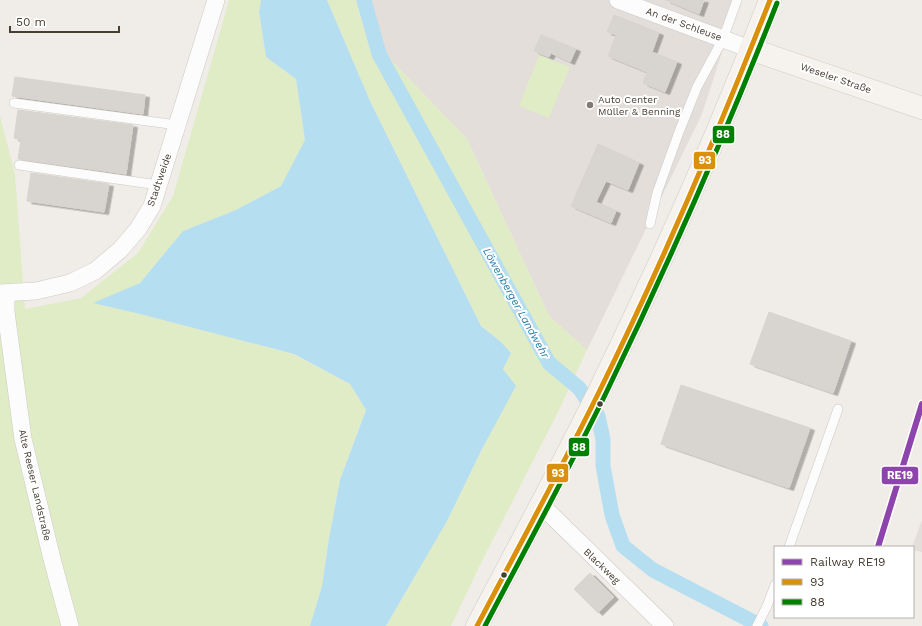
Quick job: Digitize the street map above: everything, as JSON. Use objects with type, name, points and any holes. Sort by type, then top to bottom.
[{"type":"main road","points":[[477,626],[599,391],[715,136],[770,0]]},
{"type":"main road","name":"Weseler Straße","points":[[750,49],[922,108]]},
{"type":"street","name":"Stadtweide","points":[[3,293],[36,291],[70,283],[95,271],[120,250],[138,229],[152,206],[216,0]]},
{"type":"street","name":"An der Schleuse","points":[[618,0],[750,49]]},
{"type":"street","name":"Alte Reeser Landstraße","points":[[3,293],[23,439],[70,626]]},
{"type":"street","name":"Blackweg","points":[[540,504],[663,626]]},
{"type":"lane","points":[[650,224],[657,193],[679,132],[697,87],[723,39],[737,0]]},
{"type":"lane","points":[[14,103],[177,125]]},
{"type":"lane","points":[[19,165],[158,185]]},
{"type":"lane","points":[[788,546],[838,409]]},
{"type":"lane","points":[[756,626],[767,606],[774,588]]},
{"type":"shaded area","points":[[356,0],[739,0],[702,114],[587,350],[549,316],[467,139],[365,33]]},
{"type":"shaded area","points":[[922,520],[922,552],[914,550],[914,546],[912,546]]},
{"type":"green space","points":[[229,0],[261,0],[259,12],[266,57],[296,79],[305,140],[281,186],[236,210],[183,231],[140,283],[94,303],[293,354],[350,384],[366,410],[340,480],[322,586],[310,626],[0,626],[0,116],[15,174],[25,309],[81,298],[138,253],[173,196]]},
{"type":"green space","points":[[327,0],[356,0],[365,33],[467,139],[549,316],[587,350],[557,414],[480,565],[451,626],[386,626],[447,521],[515,386],[503,369],[501,342],[481,326],[370,101]]},
{"type":"green space","points":[[539,55],[570,67],[549,118],[519,106]]},
{"type":"water","points":[[261,0],[327,0],[370,101],[481,326],[501,342],[511,353],[503,369],[516,386],[482,449],[447,521],[386,626],[310,626],[322,586],[340,480],[366,410],[350,384],[294,354],[93,303],[140,283],[183,231],[236,210],[281,186],[305,140],[296,79],[266,57],[259,12]]},
{"type":"building","points":[[666,0],[704,0],[699,14]]},
{"type":"building","points":[[614,15],[659,33],[652,52],[677,62],[665,92],[643,83],[647,72],[608,56],[616,35],[607,32]]},
{"type":"building","points":[[541,35],[576,49],[570,62],[551,53],[549,57],[534,51]]},
{"type":"building","points":[[15,77],[145,95],[143,114],[12,96]]},
{"type":"building","points":[[18,110],[133,125],[126,174],[18,159],[21,140],[14,138]]},
{"type":"building","points":[[598,144],[639,163],[628,190],[606,181],[596,202],[616,211],[611,223],[571,206]]},
{"type":"building","points":[[31,173],[109,184],[104,212],[27,201]]},
{"type":"building","points":[[769,312],[851,341],[833,393],[750,364]]},
{"type":"building","points":[[681,385],[810,428],[789,488],[661,444]]},
{"type":"building","points":[[590,573],[614,597],[598,613],[574,589]]},
{"type":"waterway","name":"Löwenberger Landwehr","points":[[364,0],[379,54],[549,363],[579,388],[598,416],[603,439],[603,466],[612,515],[623,546],[653,570],[761,626]]},
{"type":"rail line","name":"RE19","points":[[878,546],[922,404]]},
{"type":"transit line","name":"93","points":[[477,626],[584,422],[645,295],[710,149],[770,0]]},
{"type":"transit line","name":"88","points":[[485,626],[577,451],[652,297],[737,102],[777,3]]},
{"type":"place","name":"Auto Center Müller & Benning","points":[[590,105]]}]
